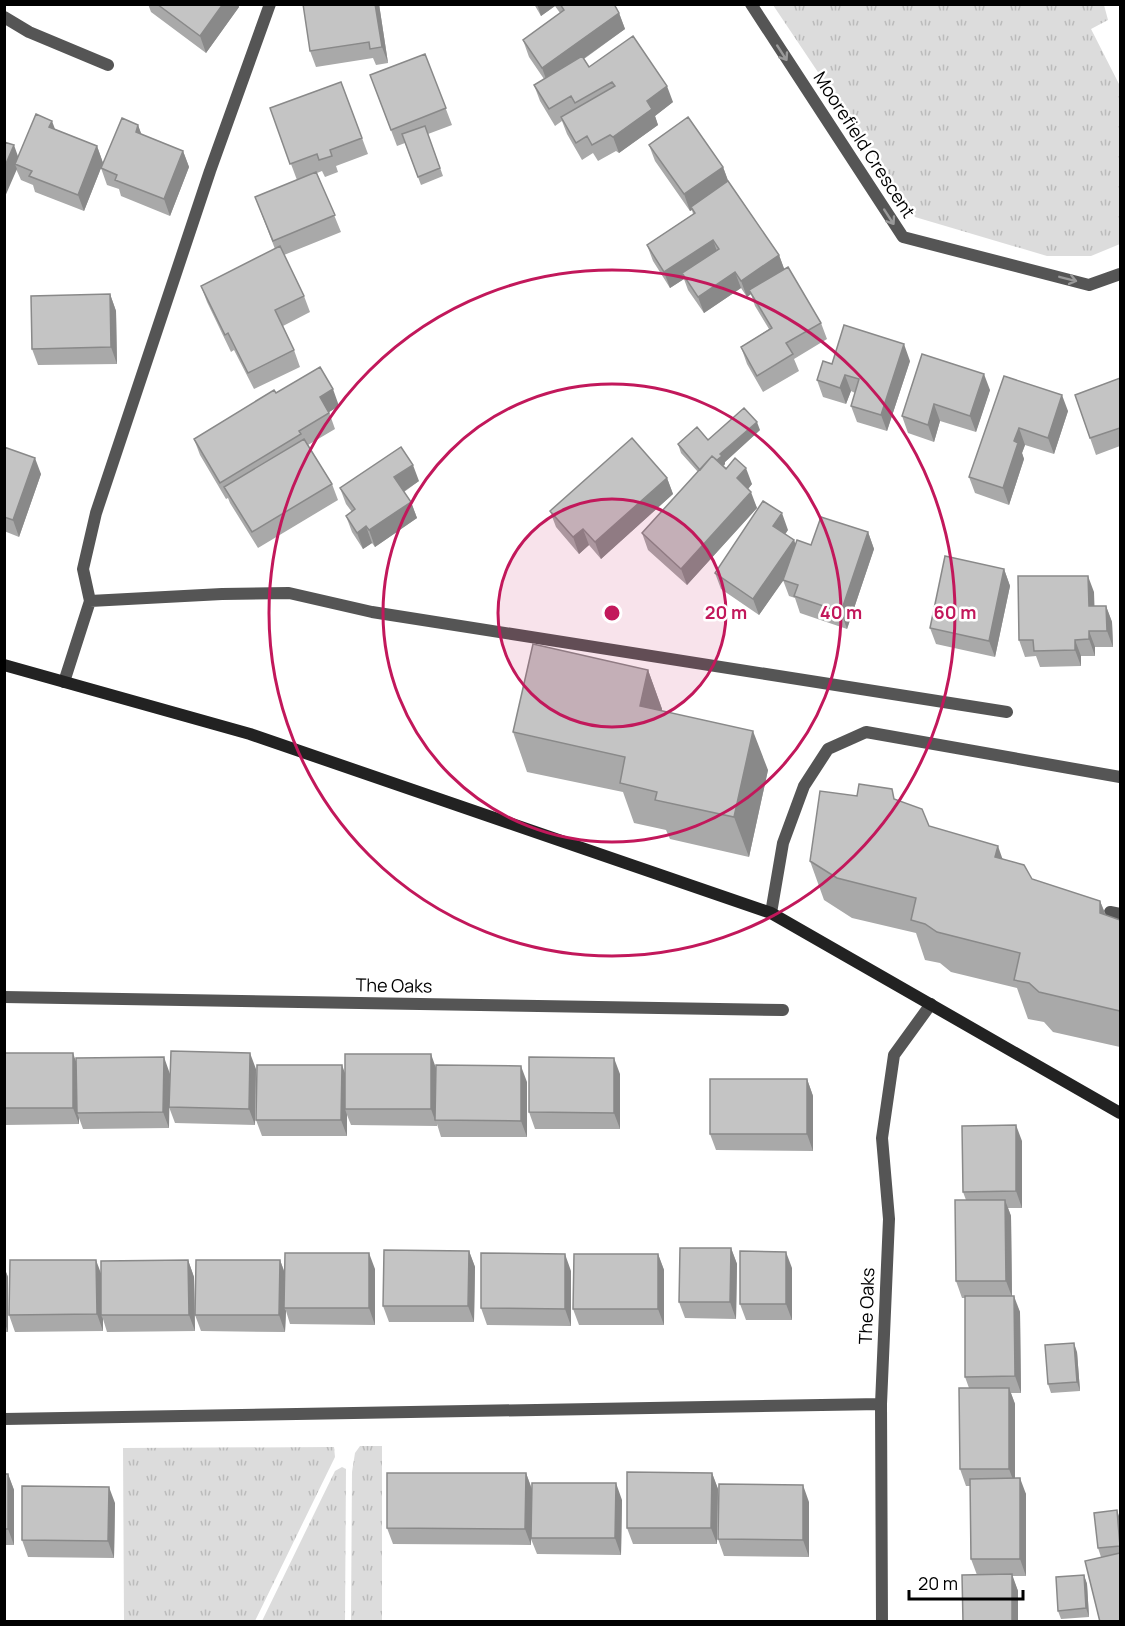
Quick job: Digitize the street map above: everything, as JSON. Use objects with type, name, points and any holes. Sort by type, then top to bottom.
[{"type":"street","points":[[64,682],[90,601],[83,569],[96,513],[210,171],[270,4]]},
{"type":"street","name":"Moorefield Crescent","points":[[750,4],[903,237],[1089,285],[1120,274]]},
{"type":"street","points":[[4,17],[29,32],[108,65]]},
{"type":"street","points":[[90,601],[289,593],[372,612],[1007,712]]},
{"type":"street","points":[[4,665],[250,734],[771,913],[1120,1113]]},
{"type":"street","points":[[771,913],[783,843],[804,786],[828,749],[866,732],[1120,777]]},
{"type":"street","name":"The Oaks","points":[[4,998],[783,1010]]},
{"type":"street","name":"The Oaks","points":[[882,1622],[881,1404],[889,1219],[882,1138],[894,1055],[931,1004]]},
{"type":"street","points":[[4,1419],[881,1404]]},
{"type":"green space","points":[[773,5],[1104,5],[1108,20],[1091,29],[1120,86],[1120,244],[1091,256],[1047,256],[915,217]]},
{"type":"green space","points":[[360,1446],[382,1446],[382,1621],[351,1621],[352,1472],[355,1453]]},
{"type":"green space","points":[[334,1447],[335,1457],[255,1621],[124,1621],[123,1448]]},
{"type":"green space","points":[[342,1467],[346,1469],[345,1621],[262,1621],[335,1471]]},
{"type":"building","points":[[157,4],[223,4],[200,36]]},
{"type":"building","points":[[303,4],[375,4],[382,47],[370,49],[369,42],[310,51]]},
{"type":"building","points":[[560,4],[614,4],[619,13],[542,68],[523,40],[564,10]]},
{"type":"building","points":[[633,36],[667,86],[647,101],[652,109],[613,137],[610,135],[592,145],[587,136],[576,143],[561,117],[615,86],[612,82],[575,103],[571,96],[549,109],[534,85],[582,56],[589,67]]},
{"type":"building","points":[[425,54],[446,108],[391,130],[370,75]]},
{"type":"building","points":[[341,82],[362,138],[330,150],[332,156],[319,160],[317,154],[290,164],[270,108]]},
{"type":"building","points":[[36,114],[52,121],[49,127],[97,146],[78,195],[29,176],[32,171],[15,164]]},
{"type":"building","points":[[688,117],[723,167],[684,194],[649,145]]},
{"type":"building","points":[[122,118],[138,125],[136,132],[183,151],[164,199],[115,180],[117,175],[101,168]]},
{"type":"building","points":[[425,126],[440,168],[418,177],[402,134]]},
{"type":"building","points":[[4,142],[14,145],[4,168]]},
{"type":"building","points":[[316,172],[335,215],[273,241],[255,197]]},
{"type":"building","points":[[728,181],[779,255],[741,281],[735,272],[698,297],[682,273],[719,249],[713,240],[664,272],[647,245],[695,213],[691,207]]},
{"type":"building","points":[[280,246],[304,296],[275,310],[294,350],[248,373],[228,333],[225,335],[201,286]]},
{"type":"building","points":[[788,267],[821,323],[786,343],[793,354],[757,376],[741,347],[772,328],[749,290]]},
{"type":"building","points":[[110,294],[111,347],[32,349],[31,296]]},
{"type":"building","points":[[844,325],[904,344],[881,415],[851,406],[859,379],[845,375],[840,388],[817,380],[823,361],[832,364]]},
{"type":"building","points":[[922,354],[984,374],[970,416],[934,404],[928,425],[902,416]]},
{"type":"building","points":[[320,367],[333,389],[320,397],[329,413],[299,431],[301,434],[220,483],[194,439],[274,390],[276,393]]},
{"type":"building","points":[[1004,376],[1062,395],[1048,438],[1019,428],[1014,441],[1018,443],[1003,488],[969,477]]},
{"type":"building","points":[[1120,378],[1120,428],[1090,438],[1075,395]]},
{"type":"building","points":[[744,408],[757,422],[720,454],[722,456],[717,460],[712,456],[700,470],[678,444],[697,427],[708,440]]},
{"type":"building","points":[[632,438],[667,478],[595,542],[583,529],[573,537],[550,511]]},
{"type":"building","points":[[304,439],[332,484],[252,532],[224,487]]},
{"type":"building","points":[[4,447],[35,458],[13,520],[4,517]]},
{"type":"building","points":[[401,447],[413,465],[394,477],[411,502],[369,530],[366,526],[357,533],[346,516],[355,509],[340,488]]},
{"type":"building","points":[[712,456],[726,469],[735,458],[746,468],[737,478],[751,492],[681,569],[642,533]]},
{"type":"building","points":[[763,501],[782,513],[773,526],[794,540],[753,599],[715,573]]},
{"type":"building","points":[[821,517],[868,532],[841,612],[794,596],[798,585],[783,580],[797,540],[811,545]]},
{"type":"building","points":[[945,556],[1004,569],[989,641],[930,628]]},
{"type":"building","points":[[1018,576],[1088,576],[1089,606],[1106,606],[1107,631],[1089,631],[1089,639],[1075,640],[1075,650],[1034,651],[1033,640],[1019,640]]},
{"type":"building","points":[[533,644],[648,670],[640,706],[753,731],[734,817],[655,800],[657,792],[620,783],[625,757],[513,732]]},
{"type":"building","points":[[859,784],[892,789],[894,799],[922,809],[929,826],[998,846],[995,857],[1024,865],[1032,879],[1100,901],[1100,913],[1120,920],[1120,1011],[1039,992],[1029,983],[1014,980],[1020,953],[937,932],[925,924],[911,920],[916,898],[837,878],[810,861],[820,791],[857,796]]},
{"type":"building","points":[[171,1051],[250,1053],[249,1109],[169,1107]]},
{"type":"building","points":[[4,1053],[73,1053],[73,1108],[4,1108]]},
{"type":"building","points":[[345,1054],[431,1054],[431,1109],[345,1109]]},
{"type":"building","points":[[164,1057],[163,1112],[77,1113],[76,1058]]},
{"type":"building","points":[[529,1057],[614,1058],[614,1113],[529,1112]]},
{"type":"building","points":[[257,1065],[342,1065],[341,1120],[256,1120]]},
{"type":"building","points":[[436,1065],[521,1066],[521,1121],[435,1120]]},
{"type":"building","points":[[710,1079],[807,1079],[807,1134],[710,1134]]},
{"type":"building","points":[[1016,1125],[1016,1191],[963,1192],[962,1126]]},
{"type":"building","points":[[955,1200],[1005,1200],[1006,1281],[956,1281]]},
{"type":"building","points":[[680,1248],[731,1248],[730,1302],[679,1302]]},
{"type":"building","points":[[384,1250],[469,1251],[468,1306],[383,1306]]},
{"type":"building","points":[[740,1251],[786,1252],[786,1304],[740,1304]]},
{"type":"building","points":[[285,1253],[369,1253],[369,1308],[284,1308]]},
{"type":"building","points":[[481,1253],[565,1254],[565,1309],[481,1308]]},
{"type":"building","points":[[574,1254],[658,1254],[658,1309],[573,1309]]},
{"type":"building","points":[[10,1260],[96,1260],[97,1314],[9,1315]]},
{"type":"building","points":[[188,1260],[189,1315],[101,1315],[101,1261]]},
{"type":"building","points":[[196,1260],[280,1260],[279,1315],[195,1315]]},
{"type":"building","points":[[965,1296],[1014,1296],[1015,1376],[965,1377]]},
{"type":"building","points":[[1074,1343],[1077,1382],[1048,1384],[1045,1345]]},
{"type":"building","points":[[959,1388],[1009,1388],[1009,1469],[960,1469]]},
{"type":"building","points":[[627,1472],[712,1473],[711,1528],[627,1528]]},
{"type":"building","points":[[387,1473],[526,1473],[525,1529],[387,1528]]},
{"type":"building","points":[[4,1474],[8,1474],[8,1529],[4,1529]]},
{"type":"building","points":[[1020,1478],[1020,1559],[971,1559],[970,1479]]},
{"type":"building","points":[[532,1483],[616,1483],[615,1538],[531,1538]]},
{"type":"building","points":[[719,1484],[803,1485],[803,1540],[718,1539]]},
{"type":"building","points":[[22,1486],[109,1487],[108,1541],[22,1540]]},
{"type":"building","points":[[1117,1510],[1120,1546],[1098,1548],[1094,1513]]},
{"type":"building","points":[[1120,1553],[1120,1622],[1100,1622],[1085,1561]]},
{"type":"building","points":[[1012,1574],[1012,1622],[963,1622],[962,1575]]},
{"type":"building","points":[[1084,1575],[1086,1608],[1058,1611],[1056,1577]]}]
